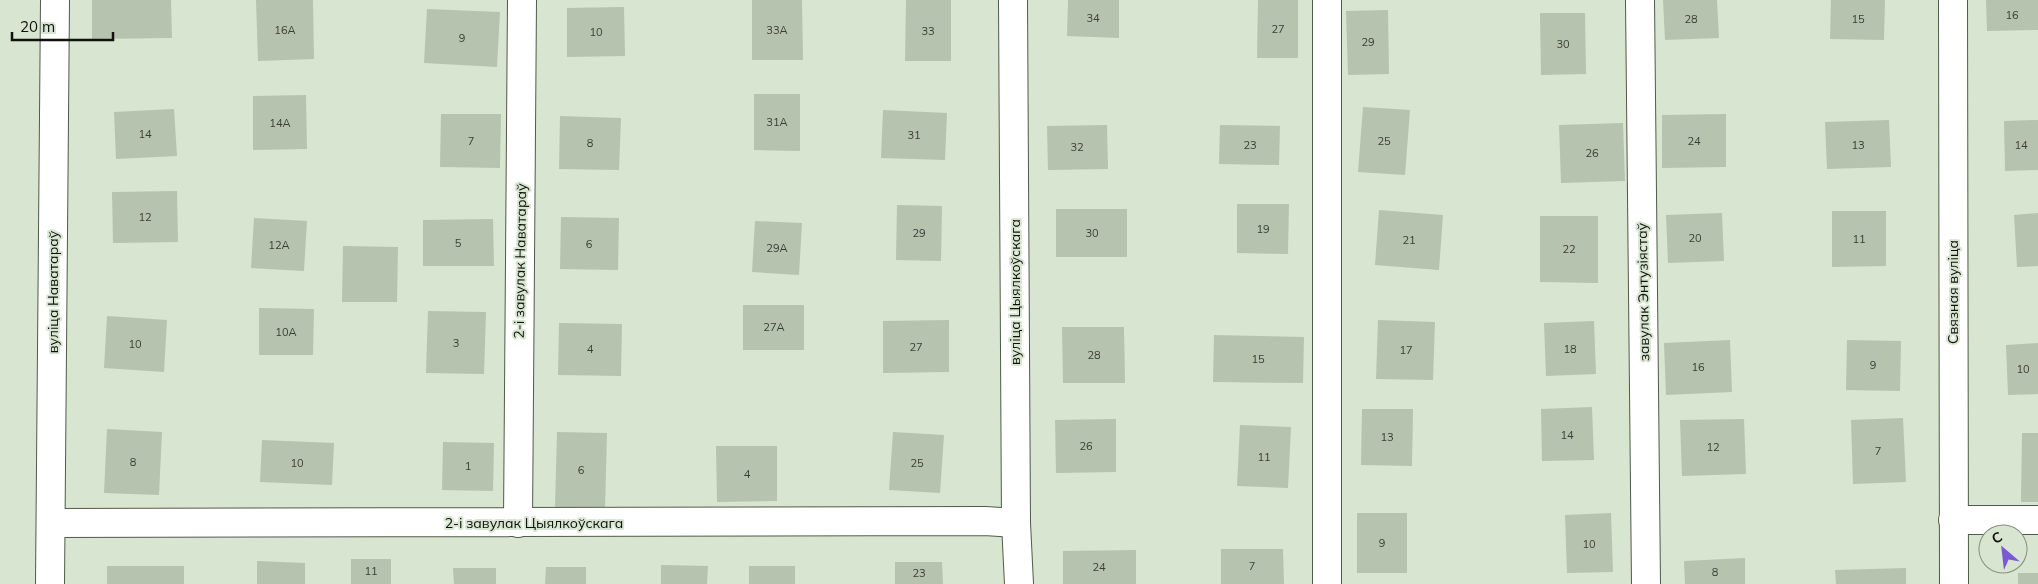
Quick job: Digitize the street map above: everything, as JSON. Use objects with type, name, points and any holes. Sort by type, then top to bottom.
[{"type":"street","name":"вуліца Наватараў","points":[[50,584],[55,0]]},
{"type":"street","name":"2-і завулак Наватараў","points":[[518,523],[522,0]]},
{"type":"street","name":"вуліца Цыялкоўскага","points":[[1013,0],[1016,522],[1019,584]]},
{"type":"street","points":[[1327,0],[1327,584]]},
{"type":"street","name":"завулак Энтузіястаў","points":[[1640,0],[1646,584]]},
{"type":"street","name":"Связная вуліца","points":[[1953,0],[1954,584]]},
{"type":"street","points":[[1953,520],[2038,520]]},
{"type":"street","name":"2-і завулак Цыялкоўскага","points":[[51,523],[1016,522]]},
{"type":"building","points":[[92,0],[171,0],[172,38],[92,39]]},
{"type":"building","points":[[256,0],[313,0],[314,59],[258,61]]},
{"type":"building","points":[[752,0],[802,0],[803,60],[752,60]]},
{"type":"building","points":[[906,0],[951,0],[951,61],[905,61]]},
{"type":"building","points":[[1068,0],[1119,0],[1119,38],[1067,36]]},
{"type":"building","points":[[1258,0],[1298,0],[1298,58],[1257,58]]},
{"type":"building","points":[[1663,0],[1717,0],[1719,38],[1665,40]]},
{"type":"building","points":[[1831,0],[1885,0],[1884,40],[1830,39]]},
{"type":"building","points":[[1986,0],[2038,0],[2038,30],[1987,31]]},
{"type":"building","points":[[624,7],[625,56],[567,57],[567,8]]},
{"type":"building","points":[[427,9],[500,12],[497,67],[424,63]]},
{"type":"building","points":[[1388,10],[1389,74],[1348,75],[1346,11]]},
{"type":"building","points":[[1540,13],[1585,13],[1586,74],[1541,75]]},
{"type":"building","points":[[754,94],[800,94],[800,151],[754,150]]},
{"type":"building","points":[[306,95],[307,149],[253,150],[253,96]]},
{"type":"building","points":[[1363,107],[1410,110],[1405,175],[1358,172]]},
{"type":"building","points":[[174,109],[177,156],[116,159],[114,112]]},
{"type":"building","points":[[883,110],[947,113],[945,160],[881,158]]},
{"type":"building","points":[[441,114],[501,114],[500,168],[440,167]]},
{"type":"building","points":[[1726,114],[1726,167],[1662,168],[1662,115]]},
{"type":"building","points":[[560,116],[621,118],[619,170],[559,169]]},
{"type":"building","points":[[1889,120],[1891,167],[1827,169],[1825,122]]},
{"type":"building","points":[[2038,120],[2038,170],[2005,171],[2004,121]]},
{"type":"building","points":[[1623,123],[1625,181],[1561,183],[1559,125]]},
{"type":"building","points":[[1107,125],[1108,169],[1048,170],[1047,126]]},
{"type":"building","points":[[1220,125],[1280,126],[1279,165],[1219,164]]},
{"type":"building","points":[[177,191],[178,242],[113,243],[112,192]]},
{"type":"building","points":[[1237,204],[1289,204],[1288,254],[1237,253]]},
{"type":"building","points":[[897,205],[942,206],[941,261],[896,260]]},
{"type":"building","points":[[1056,209],[1127,209],[1127,257],[1056,257]]},
{"type":"building","points":[[1379,210],[1443,215],[1439,270],[1375,265]]},
{"type":"building","points":[[1832,211],[1886,211],[1886,266],[1832,267]]},
{"type":"building","points":[[1722,213],[1724,261],[1668,263],[1666,215]]},
{"type":"building","points":[[2038,213],[2038,266],[2017,267],[2014,215]]},
{"type":"building","points":[[1540,216],[1598,216],[1598,283],[1540,282]]},
{"type":"building","points":[[561,217],[619,218],[618,270],[560,269]]},
{"type":"building","points":[[254,218],[307,221],[304,271],[251,268]]},
{"type":"building","points":[[493,219],[494,266],[423,266],[423,220]]},
{"type":"building","points":[[755,221],[802,223],[799,275],[752,272]]},
{"type":"building","points":[[343,246],[398,247],[397,302],[342,302]]},
{"type":"building","points":[[743,305],[804,305],[804,350],[743,350]]},
{"type":"building","points":[[259,308],[314,309],[313,355],[259,355]]},
{"type":"building","points":[[428,311],[486,312],[484,374],[426,373]]},
{"type":"building","points":[[107,316],[167,320],[164,372],[104,368]]},
{"type":"building","points":[[949,320],[949,372],[883,373],[883,321]]},
{"type":"building","points":[[1378,320],[1435,322],[1433,380],[1376,379]]},
{"type":"building","points":[[1594,321],[1596,374],[1546,376],[1544,323]]},
{"type":"building","points":[[559,323],[622,324],[621,376],[558,375]]},
{"type":"building","points":[[1062,327],[1124,327],[1125,383],[1063,383]]},
{"type":"building","points":[[1214,335],[1304,337],[1303,383],[1213,382]]},
{"type":"building","points":[[1730,340],[1732,392],[1666,395],[1664,343]]},
{"type":"building","points":[[1847,340],[1901,341],[1900,391],[1846,390]]},
{"type":"building","points":[[2038,343],[2038,394],[2008,395],[2006,345]]},
{"type":"building","points":[[1592,407],[1594,460],[1542,461],[1541,409]]},
{"type":"building","points":[[1362,409],[1413,409],[1412,466],[1361,465]]},
{"type":"building","points":[[1903,418],[1906,482],[1853,484],[1851,420]]},
{"type":"building","points":[[1116,419],[1116,472],[1056,473],[1055,420]]},
{"type":"building","points":[[1744,419],[1746,474],[1682,476],[1680,420]]},
{"type":"building","points":[[1240,425],[1291,427],[1288,488],[1237,486]]},
{"type":"building","points":[[107,429],[162,432],[159,495],[104,493]]},
{"type":"building","points":[[557,432],[607,433],[605,509],[555,507]]},
{"type":"building","points":[[893,432],[944,435],[940,493],[889,490]]},
{"type":"building","points":[[2022,433],[2038,433],[2038,502],[2021,502]]},
{"type":"building","points":[[262,440],[334,443],[332,485],[260,482]]},
{"type":"building","points":[[443,442],[494,443],[493,491],[442,490]]},
{"type":"building","points":[[716,446],[777,446],[777,501],[717,502]]},
{"type":"building","points":[[1357,513],[1407,513],[1407,573],[1357,573]]},
{"type":"building","points":[[1611,513],[1613,572],[1567,573],[1565,515]]},
{"type":"building","points":[[1221,549],[1283,549],[1284,584],[1221,584]]},
{"type":"building","points":[[1136,550],[1136,584],[1063,584],[1063,551]]},
{"type":"building","points":[[1745,558],[1745,584],[1685,584],[1684,561]]},
{"type":"building","points":[[351,559],[391,559],[391,584],[351,584]]},
{"type":"building","points":[[257,561],[305,563],[305,584],[257,584]]},
{"type":"building","points":[[895,562],[942,562],[943,584],[895,584]]},
{"type":"building","points":[[661,565],[708,566],[707,584],[661,584]]},
{"type":"building","points":[[107,566],[184,566],[184,584],[107,584]]},
{"type":"building","points":[[749,566],[795,566],[795,584],[749,584]]},
{"type":"building","points":[[546,567],[586,567],[586,584],[545,584]]},
{"type":"building","points":[[453,568],[496,568],[496,584],[454,584]]},
{"type":"building","points":[[1906,568],[1906,584],[1836,584],[1835,570]]},
{"type":"building","points":[[2038,573],[2038,584],[2018,584],[2018,574]]}]
